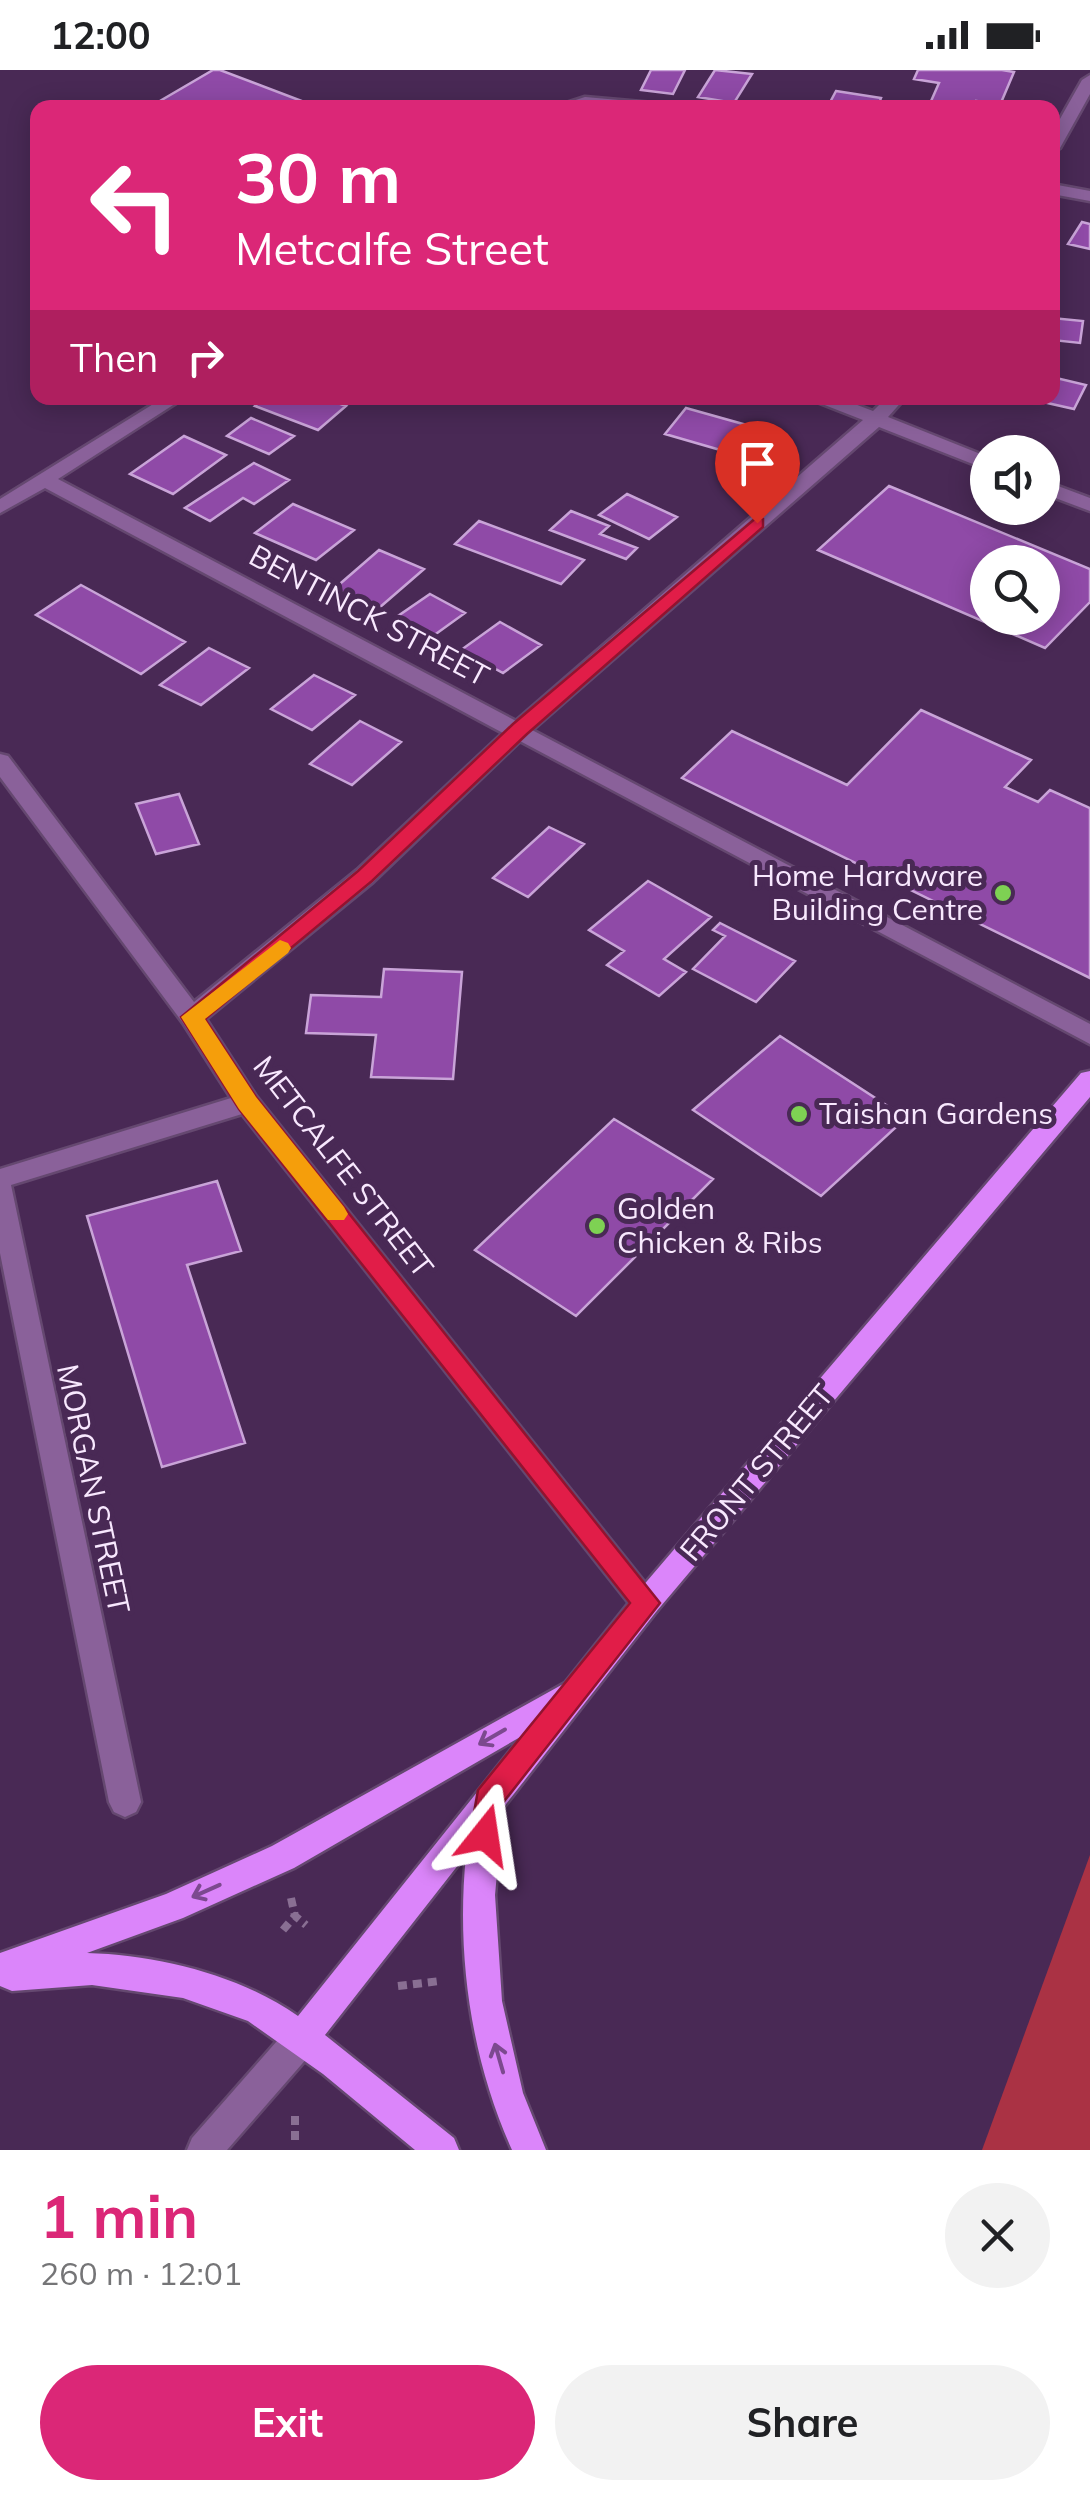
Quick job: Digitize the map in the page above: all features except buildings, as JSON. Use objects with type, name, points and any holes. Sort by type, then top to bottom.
[{"type":"main road","name":"FRONT STREET","points":[[303,2037],[646,1603],[1090,1080]]},
{"type":"main road","points":[[0,1972],[172,1906],[283,1857],[577,1689]]},
{"type":"main road","points":[[488,1800],[479,1906],[488,2020],[519,2129],[529,2150]]},
{"type":"main road","points":[[0,1972],[92,1969],[183,1982],[258,2008],[303,2037],[442,2150]]},
{"type":"street","points":[[1060,134],[1090,80]]},
{"type":"street","points":[[1060,190],[1090,196]]},
{"type":"street","points":[[0,507],[163,405]]},
{"type":"street","points":[[841,405],[970,457]]},
{"type":"street","points":[[192,1017],[365,876],[520,729],[890,405]]},
{"type":"street","name":"BENTINCK STREET","points":[[43,479],[1090,1035]]},
{"type":"street","points":[[1060,493],[1090,505]]},
{"type":"street","name":"METCALFE STREET","points":[[0,762],[192,1017],[248,1103],[646,1603]]},
{"type":"street","points":[[0,1179],[248,1103]]},
{"type":"street","name":"MORGAN STREET","points":[[0,1188],[126,1802]]},
{"type":"street","name":"FRONT STREET","points":[[204,2150],[303,2037]]},
{"type":"path","points":[[283,1930],[294,1916],[306,1925]]},
{"type":"path","points":[[392,1986],[455,1979]]},
{"type":"path","points":[[295,2144],[296,2114]]},
{"type":"shaded area","points":[[1090,1855],[1090,2150],[982,2150]]},
{"type":"slow traffic","points":[[280,948],[192,1017],[248,1103],[336,1214]]},
{"type":"place","name":"Home Hardware Building Centre","points":[[1003,893]]},
{"type":"place","name":"Taishan Gardens","points":[[799,1114]]},
{"type":"place","name":"Golden Chicken & Ribs","points":[[597,1226]]},
{"type":"route","points":[[485,1835],[488,1800],[646,1603],[248,1103],[192,1017],[272,956],[365,876],[520,729],[757,523]]}]
